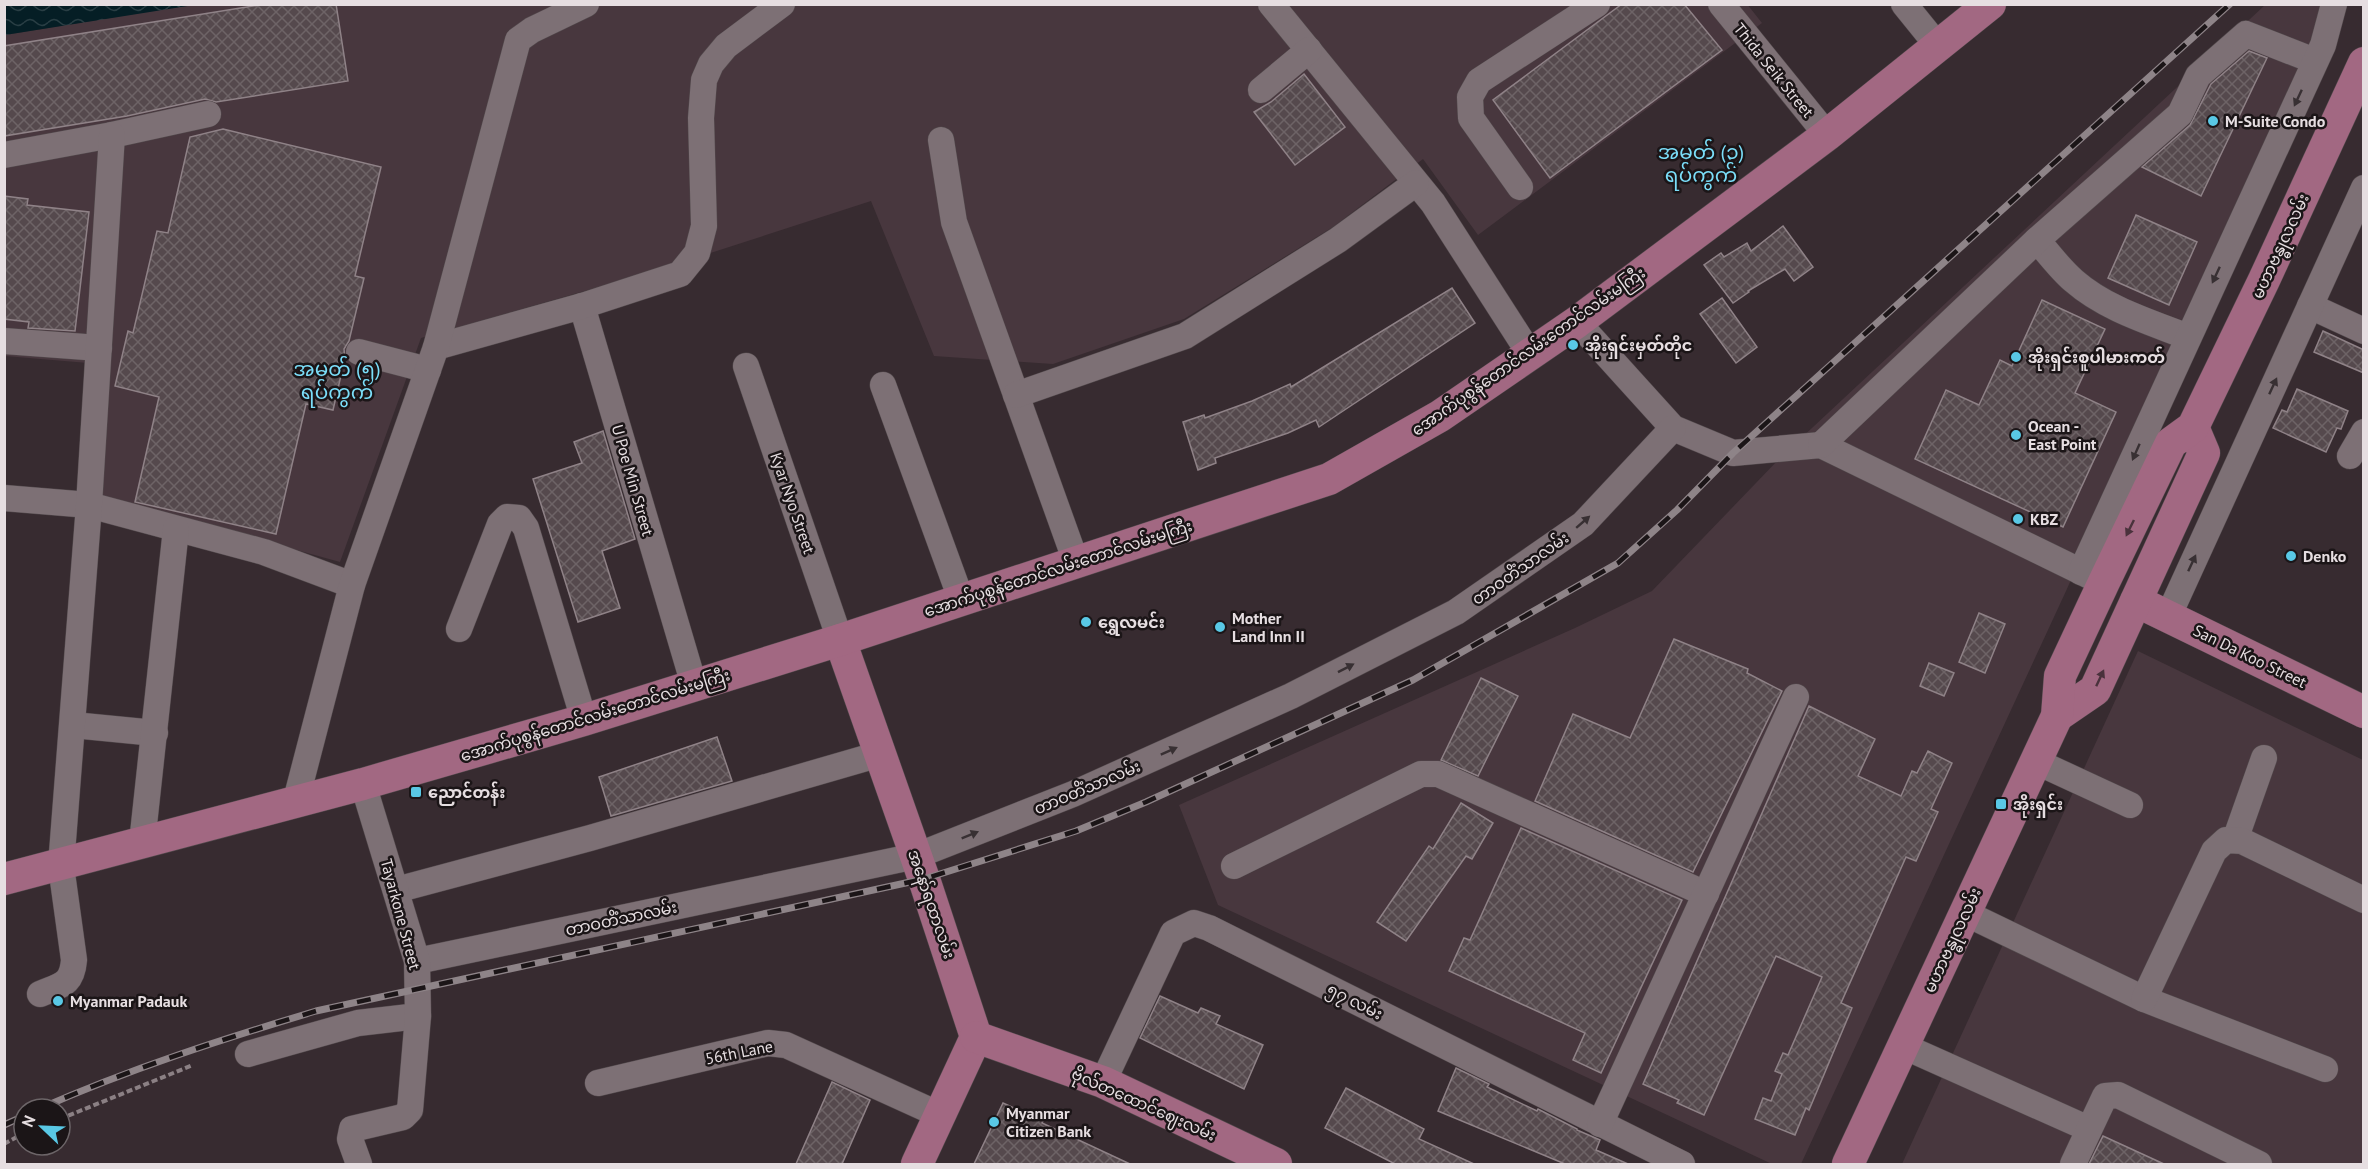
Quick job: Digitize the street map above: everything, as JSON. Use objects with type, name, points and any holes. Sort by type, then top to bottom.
[{"type":"main road","name":"အောက်ပုစွန်တောင်လမ်းတောင်လမ်းမကြီး","points":[[4,879],[62,866],[296,800],[363,784],[584,720],[840,640],[1329,479],[1440,416],[1577,322],[1827,135],[1990,4]]},
{"type":"main road","name":"မဟာဗန္ဓုလလမ်း","points":[[1848,1164],[2057,716],[2060,676],[2093,577],[2171,443],[2193,427],[2364,63]]},
{"type":"main road","points":[[2057,716],[2095,690],[2204,453],[2193,427]]},
{"type":"main road","name":"San Da Koo Street","points":[[2136,601],[2364,712]]},
{"type":"main road","name":"အနော်ရထာလမ်း","points":[[840,640],[916,856],[976,1037]]},
{"type":"main road","points":[[917,1164],[976,1037]]},
{"type":"main road","name":"ဗိုလ်တထောင်ဈေးလမ်း","points":[[976,1037],[1103,1082],[1276,1164]]},
{"type":"street","points":[[296,800],[352,585],[432,359],[518,40],[532,30],[586,4]]},
{"type":"street","points":[[359,352],[432,359],[450,342],[582,306],[680,274],[697,253],[704,226],[701,117],[704,80],[711,64],[726,46],[782,4]]},
{"type":"street","points":[[1271,4],[1433,204],[1530,354]]},
{"type":"street","points":[[1520,187],[1471,118],[1470,97],[1479,81],[1597,4]]},
{"type":"street","name":"Thida Seik Street","points":[[1721,4],[1827,135]]},
{"type":"street","points":[[1904,4],[1938,46]]},
{"type":"street","points":[[1577,322],[1673,428],[1732,453],[1821,445],[2093,577],[2188,337],[2323,45],[2334,4]]},
{"type":"street","points":[[1821,445],[2037,240],[2180,114],[2198,76],[2246,34],[2315,61]]},
{"type":"street","points":[[1262,90],[1309,50]]},
{"type":"street","points":[[4,155],[208,114]]},
{"type":"street","points":[[40,994],[67,983],[73,973],[74,960],[62,866],[89,505],[112,135]]},
{"type":"street","points":[[941,140],[954,222],[1076,562]]},
{"type":"street","points":[[1017,395],[1185,336],[1338,240],[1416,183]]},
{"type":"street","points":[[2168,617],[2364,188]]},
{"type":"street","points":[[2037,240],[2057,265],[2095,297],[2131,315],[2188,337]]},
{"type":"street","name":"U Poe Min Street","points":[[582,306],[694,685]]},
{"type":"street","points":[[2310,306],[2364,331]]},
{"type":"street","points":[[4,341],[99,348]]},
{"type":"street","name":"Kyar Nyo Street","points":[[746,366],[840,640]]},
{"type":"street","points":[[883,386],[961,599]]},
{"type":"street","name":"တာဝတိံသာလမ်း","points":[[417,961],[916,856],[1073,794],[1280,701],[1456,612],[1583,524],[1673,428]]},
{"type":"street","points":[[2350,456],[2364,432]]},
{"type":"street","points":[[4,498],[89,505],[264,552],[352,585]]},
{"type":"street","points":[[459,629],[500,524],[507,517],[519,518],[526,528],[584,720]]},
{"type":"street","points":[[142,843],[176,529]]},
{"type":"street","points":[[1600,1124],[1796,697]]},
{"type":"street","points":[[73,725],[155,733]]},
{"type":"street","points":[[396,890],[590,838],[880,754]]},
{"type":"street","points":[[2235,840],[2264,758]]},
{"type":"street","points":[[2037,762],[2130,805]]},
{"type":"street","points":[[1234,866],[1421,774],[1438,774],[1706,894]]},
{"type":"street","name":"Tayarkone Street","points":[[359,1164],[350,1139],[352,1129],[403,1117],[410,1110],[418,1016],[417,961],[363,784]]},
{"type":"street","points":[[2144,999],[2214,851],[2226,840],[2242,841],[2364,900]]},
{"type":"street","points":[[1965,913],[2144,999],[2325,1069]]},
{"type":"street","name":"၅၇ လမ်း","points":[[1103,1082],[1173,933],[1194,924],[1209,928],[1683,1164]]},
{"type":"street","points":[[248,1054],[358,1023],[418,1016]]},
{"type":"street","name":"56th Lane","points":[[598,1083],[768,1043],[786,1045],[940,1115]]},
{"type":"street","points":[[1903,1046],[2089,1129]]},
{"type":"street","points":[[2073,1164],[2104,1096],[2118,1095],[2259,1164]]},
{"type":"path","points":[[72,1114],[193,1065]]},
{"type":"shaded area","points":[[194,4],[1747,4],[1762,23],[1478,235],[1423,159],[1333,227],[1184,319],[1053,364],[934,356],[871,201],[658,270],[421,338],[340,562],[79,490],[88,363],[5,356],[5,35]]},
{"type":"shaded area","points":[[2265,5],[2322,5],[2312,42],[2066,591],[1801,1164],[1772,1164],[1218,905],[1179,805],[1575,628],[1652,591],[1782,456]]},
{"type":"shaded area","points":[[2138,651],[2363,760],[2363,1164],[1902,1164]]},
{"type":"water","points":[[5,4],[194,4],[194,5],[5,35]]},
{"type":"building","points":[[266,4],[336,4],[348,81],[216,102],[205,99],[127,116],[4,136],[4,46]]},
{"type":"building","points":[[1622,4],[1684,4],[1722,50],[1550,178],[1493,100]]},
{"type":"building","name":"M-Suite Condo","points":[[2249,51],[2267,58],[2201,196],[2142,167],[2190,125],[2211,84]]},
{"type":"building","points":[[1304,74],[1345,127],[1295,165],[1254,112],[1271,102]]},
{"type":"building","points":[[223,129],[381,167],[355,276],[364,278],[349,341],[344,349],[345,358],[333,410],[306,404],[276,534],[135,502],[159,397],[115,386],[128,331],[133,333],[157,231],[168,233],[190,137]]},
{"type":"building","points":[[4,196],[28,199],[27,205],[89,212],[75,331],[28,328],[29,322],[4,319]]},
{"type":"building","points":[[2136,215],[2197,242],[2169,305],[2108,278]]},
{"type":"building","points":[[1783,226],[1813,267],[1794,281],[1785,269],[1748,291],[1733,303],[1704,265],[1721,253],[1724,257],[1747,243],[1751,251]]},
{"type":"building","points":[[1452,288],[1475,323],[1319,427],[1316,420],[1288,433],[1215,458],[1216,463],[1198,470],[1183,422],[1204,415],[1205,418],[1290,384],[1291,387]]},
{"type":"building","points":[[1722,298],[1757,347],[1736,363],[1700,314]]},
{"type":"building","name":"Ocean - East Point","points":[[2042,300],[2105,329],[2075,393],[2116,412],[2063,527],[1915,459],[1946,390],[1979,405],[2000,360],[2012,366]]},
{"type":"building","points":[[2323,331],[2364,350],[2364,373],[2314,352]]},
{"type":"building","points":[[2297,389],[2348,411],[2341,429],[2337,428],[2326,452],[2273,428],[2282,410],[2287,412]]},
{"type":"building","points":[[603,431],[635,539],[602,551],[620,608],[578,622],[533,479],[582,463],[574,442]]},
{"type":"building","points":[[1979,613],[2005,624],[1985,673],[1959,662]]},
{"type":"building","points":[[1674,639],[1748,669],[1747,673],[1782,691],[1693,872],[1535,801],[1573,714],[1630,738]]},
{"type":"building","points":[[1929,663],[1954,673],[1944,696],[1920,686]]},
{"type":"building","points":[[1481,678],[1518,696],[1478,776],[1441,760]]},
{"type":"building","points":[[1809,706],[1875,739],[1858,776],[1901,796],[1912,771],[1917,773],[1928,751],[1952,763],[1931,809],[1938,812],[1916,861],[1906,857],[1841,1003],[1852,1008],[1809,1110],[1806,1108],[1795,1135],[1755,1119],[1763,1098],[1771,1101],[1782,1074],[1775,1071],[1783,1053],[1788,1055],[1822,977],[1776,956],[1704,1115],[1677,1103],[1679,1100],[1643,1084]]},
{"type":"building","points":[[717,737],[732,781],[611,816],[599,777]]},
{"type":"building","points":[[1461,803],[1493,823],[1472,859],[1466,856],[1406,941],[1377,922],[1429,846],[1433,849]]},
{"type":"building","points":[[1521,828],[1682,900],[1601,1073],[1573,1060],[1585,1033],[1449,971],[1464,938],[1470,940]]},
{"type":"building","points":[[1160,996],[1198,1013],[1201,1008],[1220,1016],[1216,1024],[1263,1045],[1244,1089],[1140,1038]]},
{"type":"building","points":[[1456,1068],[1489,1084],[1487,1087],[1600,1140],[1596,1150],[1628,1164],[1565,1164],[1438,1111]]},
{"type":"building","points":[[832,1082],[870,1100],[842,1164],[796,1164]]},
{"type":"building","points":[[1346,1088],[1424,1129],[1419,1139],[1474,1164],[1395,1164],[1325,1128]]},
{"type":"building","points":[[1003,1103],[1043,1121],[1042,1123],[1130,1164],[974,1164]]},
{"type":"building","points":[[2103,1136],[2164,1164],[2089,1164]]},
{"type":"railway","points":[[66,1097],[176,1056],[316,1011],[924,879],[1076,831],[1146,802],[1413,680],[1618,563],[1677,510],[1733,453],[2230,4]]},
{"type":"railway","points":[[4,1125],[12,1121]]},
{"type":"place","name":"M-Suite Condo","points":[[2213,121]]},
{"type":"place","name":"အိုးရှင်းမှတ်တိုင","points":[[1573,345]]},
{"type":"place","name":"အိုးရှင်းစူပါမားကတ်","points":[[2016,357]]},
{"type":"place","name":"Ocean - East Point","points":[[2016,435]]},
{"type":"place","name":"KBZ","points":[[2018,519]]},
{"type":"place","name":"Denko","points":[[2291,556]]},
{"type":"place","name":"ရွှေလမင်း","points":[[1086,622]]},
{"type":"place","name":"Mother Land Inn II","points":[[1220,627]]},
{"type":"place","name":"ညောင်တန်း","points":[[416,792]]},
{"type":"place","name":"အိုးရှင်း","points":[[2001,804]]},
{"type":"place","name":"Myanmar Padauk","points":[[58,1001]]},
{"type":"place","name":"Myanmar Citizen Bank","points":[[994,1122]]},
{"type":"district","name":"အမှတ် (၃) ရပ်ကွက်","points":[[1701,164]]},
{"type":"district","name":"အမှတ် (၅) ရပ်ကွက်","points":[[337,380]]}]
